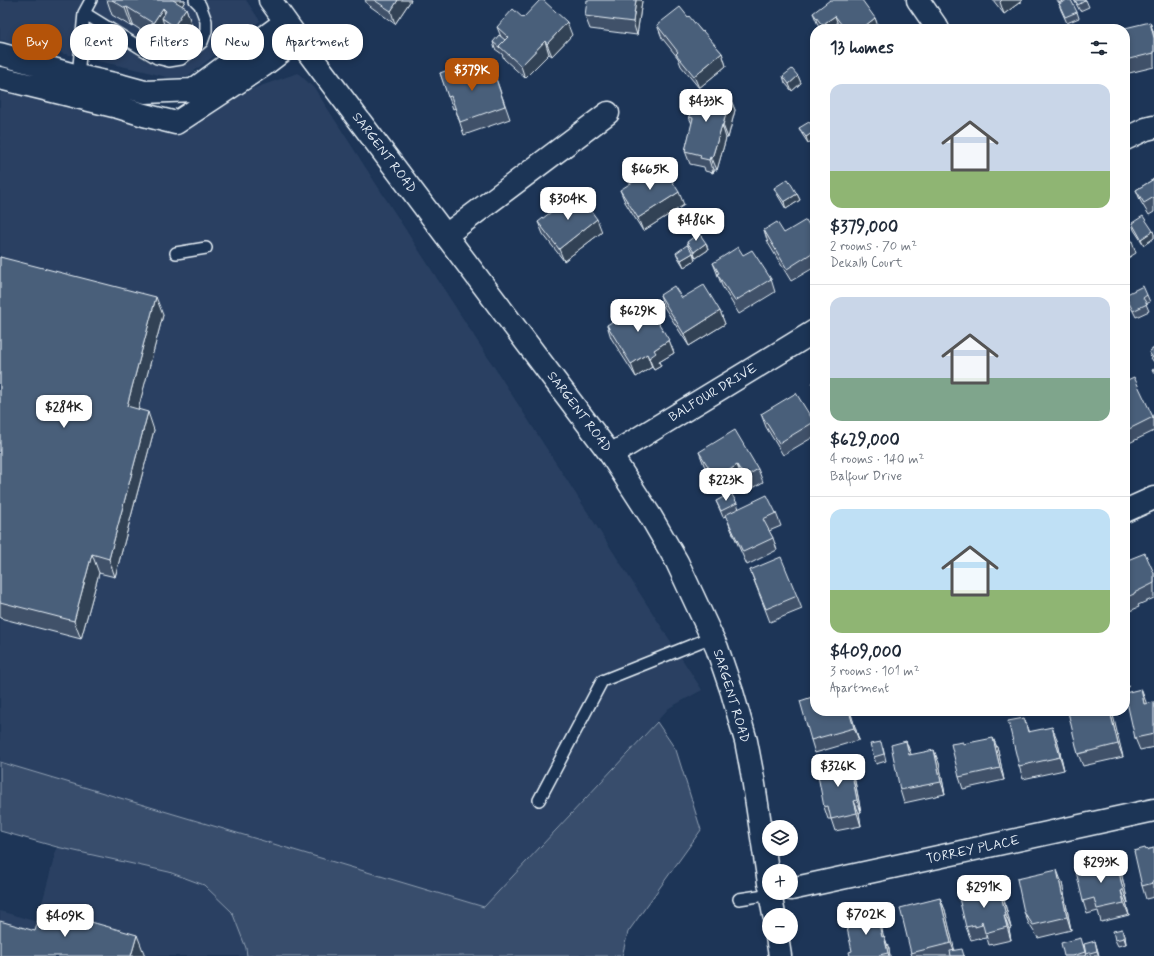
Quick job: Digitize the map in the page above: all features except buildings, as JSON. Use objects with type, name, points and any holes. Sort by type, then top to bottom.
[{"type":"street","name":"SARGENT ROAD","points":[[270,0],[285,22]]},
{"type":"street","points":[[918,0],[935,24]]},
{"type":"street","points":[[0,54],[78,76],[145,92],[194,90],[285,22]]},
{"type":"street","points":[[0,78],[51,96],[117,112],[144,115],[176,123],[272,59]]},
{"type":"street","name":"SARGENT ROAD","points":[[314,60],[611,455],[651,517],[677,562],[712,637],[732,692],[746,741],[770,864]]},
{"type":"street","points":[[446,235],[608,113]]},
{"type":"street","points":[[1130,137],[1154,127]]},
{"type":"street","name":"BALFOUR DRIVE","points":[[611,455],[810,334]]},
{"type":"street","points":[[1130,509],[1154,498]]},
{"type":"street","name":"TORREY PLACE","points":[[798,885],[1154,810]]},
{"type":"street","points":[[778,944],[780,956]]},
{"type":"lane","points":[[78,76],[84,13],[91,0]]},
{"type":"lane","points":[[84,13],[157,58],[169,61],[181,59],[202,42],[206,31],[206,21],[200,5],[195,0]]},
{"type":"lane","points":[[176,254],[206,248]]},
{"type":"lane","points":[[539,800],[602,681],[712,637]]},
{"type":"lane","points":[[739,899],[762,893]]},
{"type":"shaded area","points":[[0,0],[246,0],[260,21],[256,24],[211,24],[211,58],[181,81],[93,60],[128,60],[128,24],[70,24],[70,55],[62,53],[62,24],[12,24],[12,43],[0,40]]},
{"type":"shaded area","points":[[298,73],[315,89],[702,690],[669,708],[484,907],[0,762],[0,92],[157,122]]},
{"type":"shaded area","points":[[657,722],[676,750],[701,830],[628,932],[622,956],[247,956],[246,948],[232,912],[204,885],[169,872],[57,847],[0,831],[0,762],[484,907]]},
{"type":"shaded area","points":[[57,847],[169,872],[204,885],[232,912],[246,948],[247,956],[0,956],[0,911],[37,922]]}]
